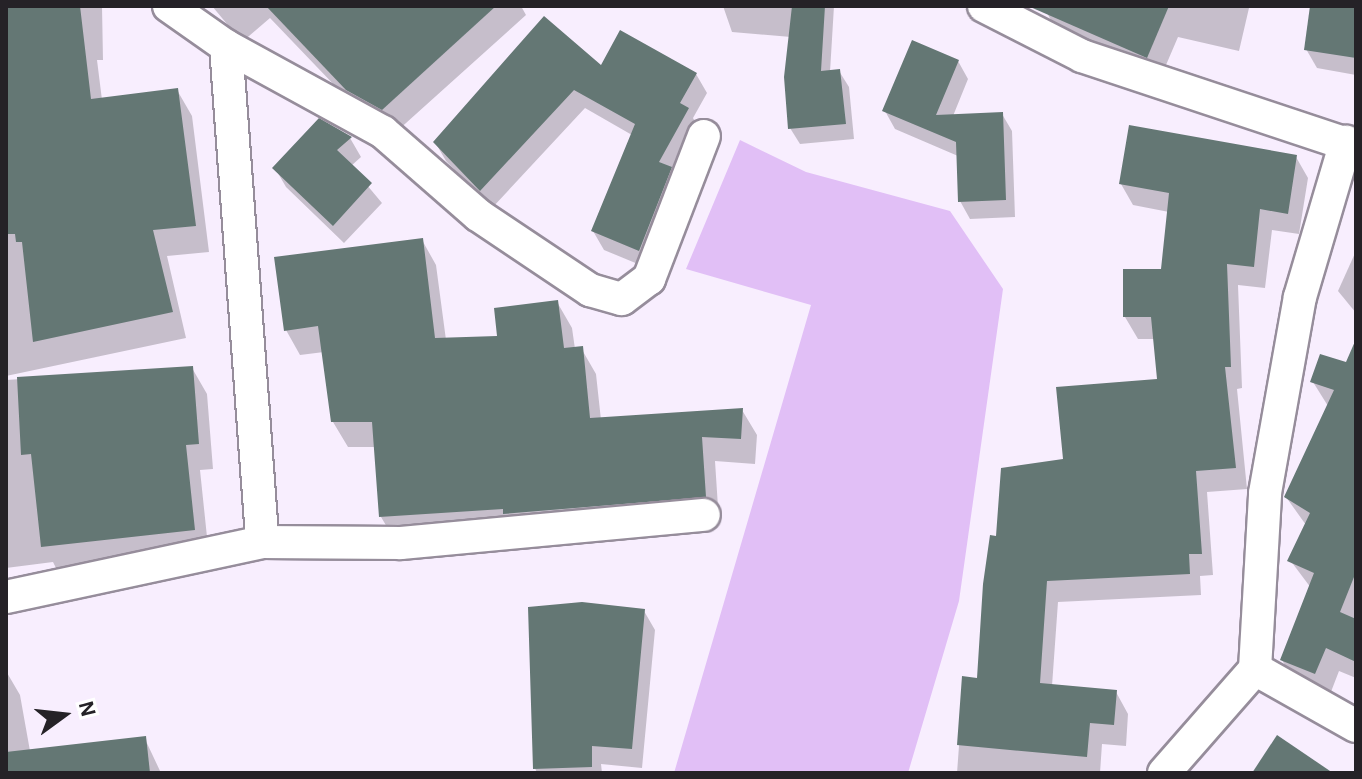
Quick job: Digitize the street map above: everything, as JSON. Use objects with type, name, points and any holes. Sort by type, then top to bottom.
[{"type":"street","points":[[169,6],[226,46],[383,132],[478,215],[590,290],[622,299],[649,279],[704,136]]},
{"type":"street","points":[[984,6],[1082,56],[1351,144],[1300,297],[1270,463],[1255,669],[1164,773]]},
{"type":"street","points":[[226,46],[262,542]]},
{"type":"street","points":[[6,597],[262,542],[401,543],[704,515]]},
{"type":"street","points":[[1255,669],[1356,726]]},
{"type":"shaded area","points":[[740,140],[806,172],[950,211],[1003,289],[959,601],[908,773],[674,773],[811,305],[686,269]]},
{"type":"building","points":[[80,6],[91,99],[178,88],[196,226],[153,230],[173,312],[33,342],[22,242],[16,242],[15,234],[6,234],[6,7]]},
{"type":"building","points":[[266,6],[496,6],[382,110],[346,90]]},
{"type":"building","points":[[792,6],[825,6],[821,71],[840,69],[846,124],[788,129],[784,77]]},
{"type":"building","points":[[1028,6],[1169,6],[1147,58]]},
{"type":"building","points":[[1310,6],[1356,6],[1356,58],[1304,50]]},
{"type":"building","points":[[544,16],[601,65],[620,30],[697,73],[680,103],[689,108],[659,162],[672,167],[639,251],[591,231],[635,124],[574,90],[480,191],[433,142]]},
{"type":"building","points":[[912,40],[959,60],[936,115],[1003,112],[1006,200],[958,202],[956,142],[882,111]]},
{"type":"building","points":[[319,118],[352,137],[337,150],[372,183],[333,226],[272,168]]},
{"type":"building","points":[[1129,125],[1297,155],[1288,214],[1260,209],[1254,267],[1227,264],[1231,367],[1225,367],[1236,468],[1196,471],[1202,554],[1189,554],[1190,574],[1047,581],[1040,683],[1117,690],[1114,725],[1090,723],[1087,757],[957,745],[962,676],[977,678],[983,584],[990,535],[996,536],[1001,468],[1063,459],[1056,387],[1157,379],[1151,317],[1123,317],[1123,269],[1161,269],[1169,193],[1119,184]]},
{"type":"building","points":[[423,238],[435,338],[497,336],[494,308],[558,300],[564,348],[583,346],[590,418],[743,408],[741,439],[702,437],[706,497],[503,514],[503,509],[379,517],[372,422],[331,422],[318,326],[284,331],[274,257]]},
{"type":"building","points":[[1356,339],[1356,572],[1340,612],[1356,619],[1356,662],[1326,648],[1315,674],[1280,660],[1314,573],[1287,561],[1310,513],[1284,497],[1334,390],[1310,382],[1320,354],[1346,362]]},
{"type":"building","points":[[193,366],[199,444],[186,445],[195,530],[41,547],[31,454],[21,455],[17,377]]},
{"type":"building","points":[[582,602],[645,609],[632,749],[592,746],[592,767],[533,769],[528,607]]},
{"type":"building","points":[[1277,735],[1333,773],[1252,773]]},
{"type":"building","points":[[146,736],[150,773],[6,773],[6,752]]}]
